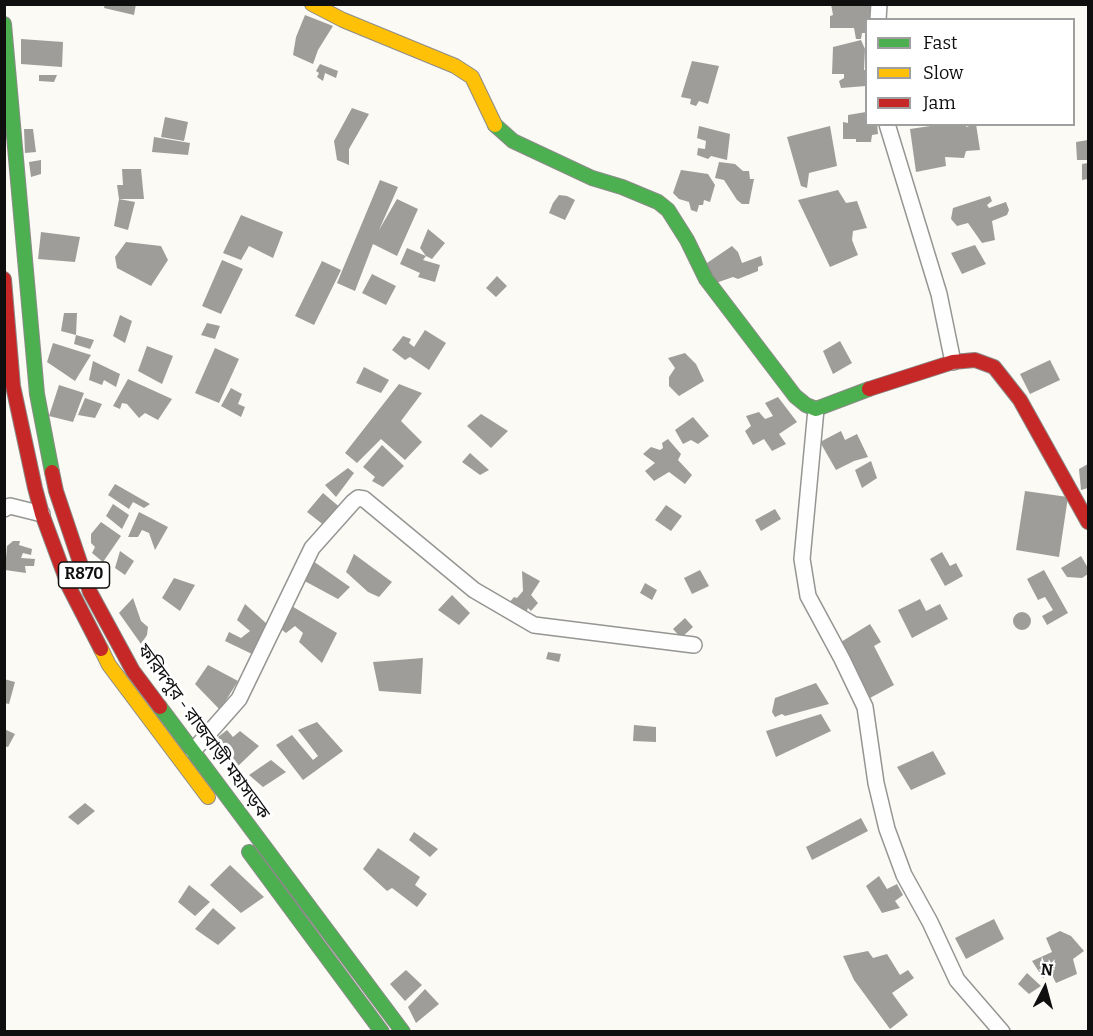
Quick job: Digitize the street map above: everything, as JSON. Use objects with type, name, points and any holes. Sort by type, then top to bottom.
[{"type":"main road","points":[[312,4],[343,20],[455,66],[472,77],[497,128],[513,141],[592,178],[658,202],[668,210],[687,240],[706,279],[738,323],[795,396],[816,409],[952,362],[975,360],[994,367],[1020,400],[1089,522]]},
{"type":"main road","name":"ফরিদপুর - রাজবাড়ী মহাসড়ক","points":[[4,24],[37,394],[56,491],[90,592],[133,671],[403,1032]]},
{"type":"main road","name":"ফরিদপুর - রাজবাড়ী মহাসড়ক","points":[[4,279],[9,386],[42,514],[69,587],[109,665],[216,807]]},
{"type":"main road","name":"ফরিদপুর - রাজবাড়ী মহাসড়ক","points":[[243,844],[382,1032]]},
{"type":"street","points":[[888,126],[939,294],[952,362]]},
{"type":"street","points":[[816,409],[802,559],[808,596],[865,707],[876,783],[886,829],[904,876],[930,922],[957,980],[1002,1032]]},
{"type":"street","points":[[193,751],[239,699],[312,549],[358,498],[364,499],[474,590],[534,625],[694,645]]},
{"type":"street","points":[[4,509],[10,506],[42,514]]},
{"type":"building","points":[[105,4],[136,4],[134,15],[104,8]]},
{"type":"building","points":[[831,4],[873,4],[872,18],[865,18],[865,33],[862,33],[861,39],[856,39],[854,28],[830,28],[830,16],[833,15]]},
{"type":"building","points":[[305,15],[333,26],[318,50],[313,64],[293,55],[296,37]]},
{"type":"building","points":[[21,39],[63,42],[62,67],[21,64]]},
{"type":"building","points":[[861,40],[865,49],[865,86],[841,88],[839,81],[844,78],[844,74],[832,74],[833,47]]},
{"type":"building","points":[[692,61],[719,66],[708,104],[699,101],[696,106],[690,104],[691,99],[681,97]]},
{"type":"building","points":[[320,64],[338,71],[336,78],[325,73],[323,81],[317,77],[319,73],[316,71]]},
{"type":"building","points":[[39,75],[57,75],[54,82],[39,81]]},
{"type":"building","points":[[352,108],[369,114],[349,149],[349,165],[337,160],[334,141]]},
{"type":"building","points":[[865,112],[865,126],[877,126],[878,134],[872,135],[871,142],[843,139],[843,122],[848,123],[848,115]]},
{"type":"building","points":[[165,117],[188,122],[184,141],[161,137]]},
{"type":"building","points":[[699,126],[730,134],[727,160],[711,156],[708,159],[697,155],[698,148],[705,149],[706,141],[697,138]]},
{"type":"building","points":[[830,126],[837,166],[809,173],[807,188],[801,186],[787,137]]},
{"type":"building","points":[[930,126],[976,126],[980,150],[966,151],[964,158],[945,157],[946,166],[916,172],[910,129]]},
{"type":"building","points":[[24,129],[33,129],[36,152],[25,153]]},
{"type":"building","points":[[154,137],[190,143],[188,155],[152,152]]},
{"type":"building","points":[[1088,140],[1088,160],[1077,160],[1076,142]]},
{"type":"building","points":[[41,160],[41,174],[31,177],[29,162]]},
{"type":"building","points":[[719,162],[735,164],[743,171],[749,171],[750,179],[754,179],[749,204],[742,204],[724,180],[715,178]]},
{"type":"building","points":[[1088,163],[1088,179],[1082,180],[1082,164]]},
{"type":"building","points":[[122,169],[141,169],[144,199],[119,199],[117,185],[123,185]]},
{"type":"building","points":[[681,170],[708,174],[715,185],[710,202],[704,200],[697,212],[691,210],[689,202],[679,199],[673,193]]},
{"type":"building","points":[[380,180],[398,187],[379,230],[397,199],[418,209],[397,256],[373,244],[355,291],[337,283]]},
{"type":"building","points":[[838,190],[846,203],[857,201],[867,228],[853,231],[852,240],[858,255],[830,267],[798,200]]},
{"type":"building","points":[[559,195],[575,200],[565,220],[549,213]]},
{"type":"building","points":[[990,196],[992,201],[987,205],[989,208],[1006,202],[1009,210],[1007,215],[992,221],[995,240],[982,243],[968,223],[957,226],[951,219],[953,208]]},
{"type":"building","points":[[119,199],[135,202],[128,230],[114,226]]},
{"type":"building","points":[[241,215],[283,232],[273,258],[249,246],[241,260],[223,253]]},
{"type":"building","points":[[428,229],[445,243],[432,259],[426,256],[420,248]]},
{"type":"building","points":[[41,232],[80,237],[75,262],[38,259]]},
{"type":"building","points":[[126,242],[161,246],[168,260],[151,286],[117,268],[115,257]]},
{"type":"building","points":[[975,245],[986,264],[962,274],[951,253]]},
{"type":"building","points":[[732,246],[738,252],[742,263],[761,256],[763,265],[758,267],[758,271],[738,279],[733,277],[713,284],[707,263]]},
{"type":"building","points":[[407,248],[426,256],[423,260],[440,265],[435,282],[418,277],[420,273],[400,264]]},
{"type":"building","points":[[222,260],[243,269],[221,314],[202,306]]},
{"type":"building","points":[[322,261],[341,270],[314,325],[295,316]]},
{"type":"building","points":[[372,274],[396,286],[386,305],[362,293]]},
{"type":"building","points":[[497,276],[507,286],[496,297],[486,288]]},
{"type":"building","points":[[64,313],[77,313],[76,335],[61,331]]},
{"type":"building","points":[[120,315],[132,321],[125,343],[113,336]]},
{"type":"building","points":[[207,323],[220,326],[215,339],[201,335]]},
{"type":"building","points":[[425,330],[446,343],[429,370],[410,357],[405,360],[392,350],[403,336],[411,339],[409,343],[414,347]]},
{"type":"building","points":[[76,335],[94,340],[90,349],[74,344]]},
{"type":"building","points":[[840,341],[852,363],[833,374],[823,351]]},
{"type":"building","points":[[53,343],[91,355],[75,381],[47,362]]},
{"type":"building","points":[[147,346],[173,356],[162,384],[138,371]]},
{"type":"building","points":[[215,348],[239,359],[219,403],[195,393]]},
{"type":"building","points":[[685,353],[696,364],[704,381],[679,396],[669,386],[669,377],[675,368],[668,358]]},
{"type":"building","points":[[1050,360],[1060,380],[1030,394],[1020,374]]},
{"type":"building","points":[[93,361],[120,374],[116,387],[104,380],[102,385],[89,380]]},
{"type":"building","points":[[364,367],[389,380],[381,393],[356,383]]},
{"type":"building","points":[[128,379],[172,399],[158,420],[145,413],[139,418],[127,404],[122,403],[120,409],[113,406]]},
{"type":"building","points":[[399,384],[422,393],[401,421],[422,442],[405,460],[381,439],[357,463],[345,453]]},
{"type":"building","points":[[59,385],[84,393],[73,422],[49,416]]},
{"type":"building","points":[[231,388],[242,394],[238,404],[245,407],[241,417],[221,406]]},
{"type":"building","points":[[778,397],[797,422],[779,434],[786,444],[772,451],[764,439],[753,445],[745,431],[751,426],[746,416],[759,412],[765,419],[773,416],[765,403]]},
{"type":"building","points":[[85,398],[102,404],[95,418],[78,415]]},
{"type":"building","points":[[481,414],[508,431],[491,448],[467,426]]},
{"type":"building","points":[[693,417],[709,436],[698,444],[691,440],[683,444],[675,430]]},
{"type":"building","points":[[841,431],[845,440],[857,434],[868,457],[836,470],[820,442]]},
{"type":"building","points":[[668,439],[681,454],[678,460],[692,475],[685,484],[669,472],[654,481],[645,471],[655,463],[643,454],[651,447],[660,450],[663,448],[662,443]]},
{"type":"building","points":[[382,445],[404,466],[383,487],[372,481],[375,477],[363,467]]},
{"type":"building","points":[[470,453],[489,470],[480,475],[462,462]]},
{"type":"building","points":[[871,461],[877,478],[862,488],[855,470]]},
{"type":"building","points":[[1088,464],[1088,488],[1081,490],[1079,469]]},
{"type":"building","points":[[348,468],[354,473],[336,497],[325,485]]},
{"type":"building","points":[[115,484],[150,504],[144,508],[133,502],[129,509],[108,495]]},
{"type":"building","points":[[1025,491],[1068,497],[1059,557],[1016,550]]},
{"type":"building","points":[[323,493],[342,509],[325,526],[307,512]]},
{"type":"building","points":[[113,504],[129,515],[122,529],[106,516]]},
{"type":"building","points":[[666,505],[682,516],[671,531],[655,520]]},
{"type":"building","points":[[775,509],[781,519],[761,531],[755,520]]},
{"type":"building","points":[[139,512],[168,527],[155,550],[149,533],[142,530],[138,537],[128,537]]},
{"type":"building","points":[[101,522],[121,536],[103,562],[92,553],[95,547],[91,543],[91,534]]},
{"type":"building","points":[[13,541],[20,541],[19,545],[32,549],[31,555],[23,553],[21,558],[35,559],[34,566],[25,566],[26,573],[5,570],[7,546]]},
{"type":"building","points":[[120,551],[134,561],[125,575],[115,568]]},
{"type":"building","points":[[942,552],[950,566],[956,563],[963,576],[945,586],[930,559]]},
{"type":"building","points":[[354,554],[392,582],[379,597],[368,592],[346,572]]},
{"type":"building","points":[[1081,556],[1088,568],[1088,574],[1082,578],[1067,577],[1061,568]]},
{"type":"building","points":[[313,561],[350,587],[338,599],[299,578]]},
{"type":"building","points":[[700,570],[709,586],[692,594],[684,578]]},
{"type":"building","points":[[1044,570],[1068,613],[1047,625],[1042,616],[1053,610],[1045,597],[1038,600],[1027,579]]},
{"type":"building","points":[[522,571],[540,581],[531,595],[538,603],[531,611],[528,608],[525,615],[508,604],[523,591]]},
{"type":"building","points":[[174,578],[195,585],[180,611],[162,598]]},
{"type":"building","points":[[645,583],[657,590],[652,600],[640,593]]},
{"type":"building","points":[[452,595],[470,613],[459,625],[438,610]]},
{"type":"building","points":[[133,598],[141,621],[148,627],[147,635],[141,644],[119,613]]},
{"type":"building","points":[[920,599],[926,611],[940,604],[948,619],[912,638],[898,610]]},
{"type":"building","points":[[245,604],[267,624],[252,654],[225,641],[229,632],[241,638],[250,631],[237,620]]},
{"type":"building","points":[[290,605],[337,633],[322,663],[299,642],[303,633],[295,626],[286,633],[278,627]]},
{"type":"building","points":[[1018,612],[1026,612],[1031,617],[1029,628],[1018,630],[1013,625],[1013,617]]},
{"type":"building","points":[[685,618],[693,627],[681,638],[673,629]]},
{"type":"building","points":[[870,624],[881,642],[874,646],[894,685],[870,698],[841,642]]},
{"type":"building","points":[[548,652],[561,654],[559,662],[546,659]]},
{"type":"building","points":[[423,658],[421,694],[379,691],[373,662]]},
{"type":"building","points":[[208,665],[238,681],[220,710],[195,684]]},
{"type":"building","points":[[4,679],[15,682],[9,704],[4,703]]},
{"type":"building","points":[[816,683],[829,704],[775,717],[772,712],[775,698]]},
{"type":"building","points":[[821,714],[831,731],[776,757],[766,731]]},
{"type":"building","points":[[317,722],[343,751],[303,780],[276,745],[292,735],[313,760],[318,756],[298,730]]},
{"type":"building","points":[[634,725],[656,727],[656,742],[633,741]]},
{"type":"building","points":[[4,729],[15,734],[8,747],[4,746]]},
{"type":"building","points":[[227,730],[233,737],[240,731],[259,746],[237,767],[218,737]]},
{"type":"building","points":[[933,751],[946,774],[911,790],[897,767]]},
{"type":"building","points":[[271,760],[286,772],[263,787],[249,775]]},
{"type":"building","points":[[85,803],[95,811],[78,825],[68,817]]},
{"type":"building","points":[[861,818],[868,831],[812,860],[806,847]]},
{"type":"building","points":[[414,832],[438,849],[430,857],[409,840]]},
{"type":"building","points":[[378,848],[420,877],[415,885],[427,894],[417,907],[392,888],[387,891],[363,869]]},
{"type":"building","points":[[230,865],[264,897],[241,913],[210,885]]},
{"type":"building","points":[[879,876],[887,889],[897,884],[903,895],[895,901],[900,908],[882,913],[866,886]]},
{"type":"building","points":[[189,885],[210,902],[195,916],[178,902]]},
{"type":"building","points":[[213,908],[236,928],[218,945],[195,929]]},
{"type":"building","points":[[994,919],[1004,939],[966,959],[955,938]]},
{"type":"building","points":[[1060,931],[1071,936],[1084,951],[1073,959],[1077,974],[1056,983],[1051,973],[1043,978],[1032,961],[1052,952],[1046,938]]},
{"type":"building","points":[[868,951],[873,958],[887,954],[900,975],[908,970],[914,978],[892,993],[908,1015],[890,1029],[854,980],[843,956]]},
{"type":"building","points":[[406,970],[422,985],[405,1001],[390,984]]},
{"type":"building","points":[[1027,973],[1041,986],[1029,994],[1018,984]]},
{"type":"building","points":[[425,989],[439,1004],[416,1023],[408,1007]]},
{"type":"traffic: fast","points":[[4,24],[37,394],[52,472]]},
{"type":"traffic: fast","points":[[495,125],[513,141],[592,178],[658,202],[668,210],[687,240],[706,279],[795,396],[806,405],[816,409],[869,389]]},
{"type":"traffic: fast","points":[[160,707],[403,1032]]},
{"type":"traffic: fast","points":[[249,852],[382,1032]]},
{"type":"traffic: slow","points":[[312,4],[343,20],[455,66],[472,77],[495,125]]},
{"type":"traffic: slow","points":[[101,649],[109,665],[208,797]]},
{"type":"traffic: jam","points":[[4,279],[13,386],[35,488],[42,514],[69,587],[101,649]]},
{"type":"traffic: jam","points":[[869,389],[953,362],[975,360],[994,367],[1020,400],[1088,522]]},
{"type":"traffic: jam","points":[[52,472],[56,491],[90,592],[133,671],[160,707]]}]
